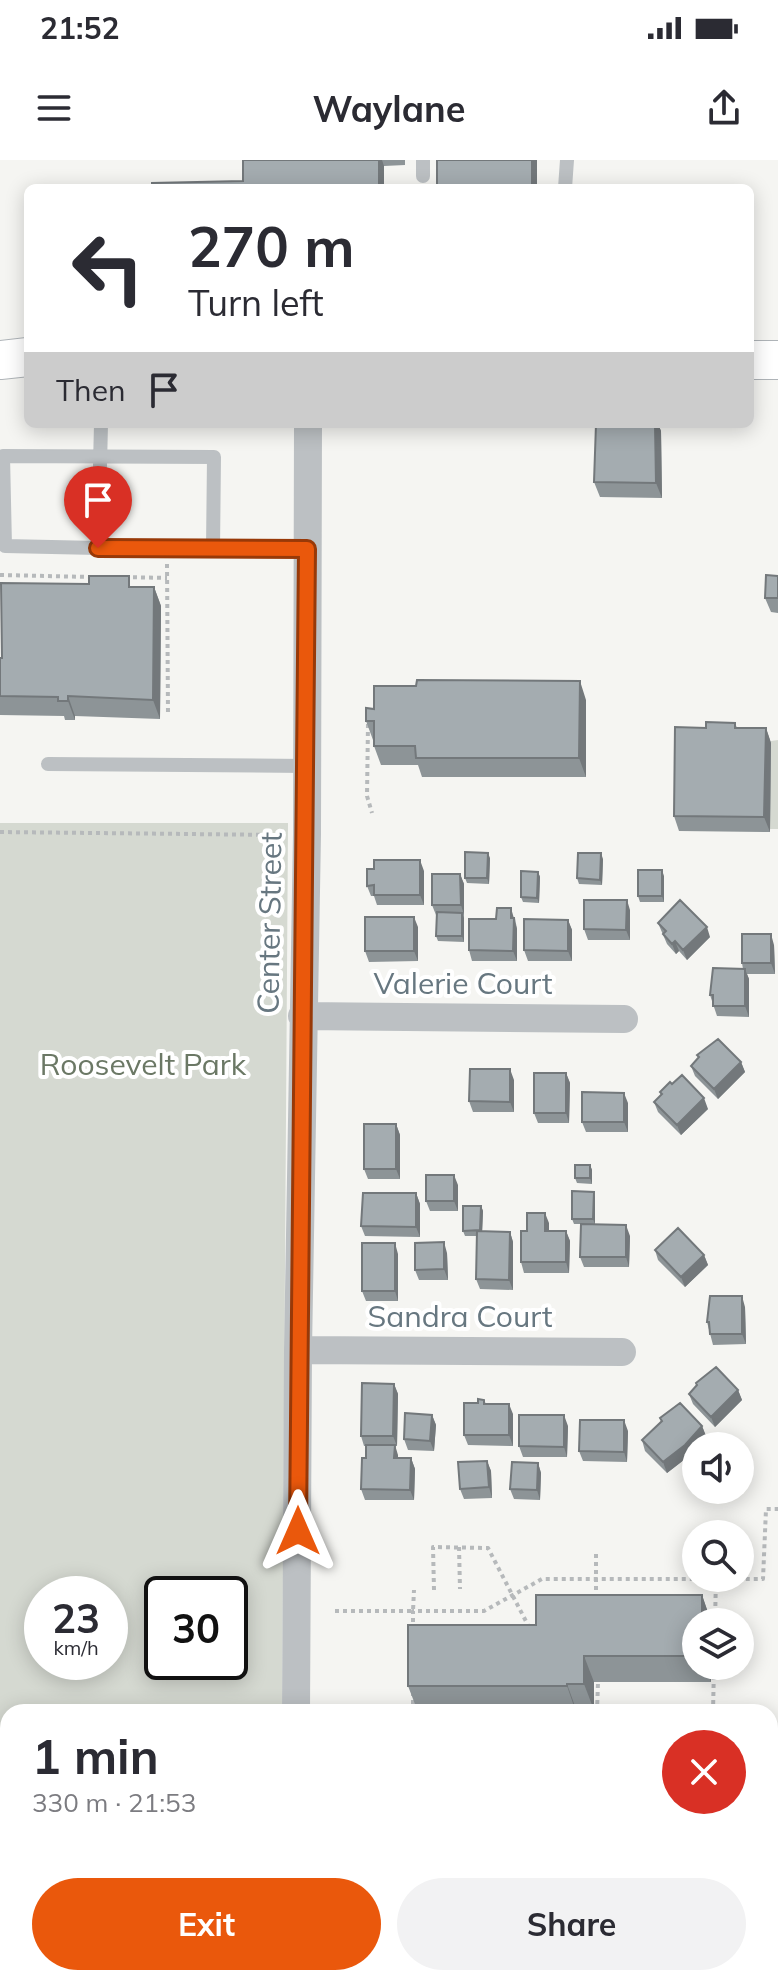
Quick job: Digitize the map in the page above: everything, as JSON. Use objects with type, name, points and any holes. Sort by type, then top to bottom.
[{"type":"street","points":[[0,360],[24,357]]},
{"type":"street","points":[[754,360],[778,360]]},
{"type":"street","name":"Center Street","points":[[296,1704],[308,428]]},
{"type":"street","name":"Valerie Court","points":[[302,1016],[624,1019]]},
{"type":"street","name":"Sandra Court","points":[[298,1350],[622,1352]]},
{"type":"lane","points":[[423,160],[423,176]]},
{"type":"lane","points":[[565,184],[567,160]]},
{"type":"lane","points":[[98,548],[101,428]]},
{"type":"lane","points":[[213,549],[214,457],[3,456],[5,546],[98,548],[213,549],[307,549]]},
{"type":"lane","points":[[48,764],[307,766]]},
{"type":"path","points":[[167,548],[168,714]]},
{"type":"path","points":[[0,575],[106,577]]},
{"type":"path","points":[[121,577],[167,578]]},
{"type":"path","points":[[368,723],[367,796],[372,813]]},
{"type":"path","points":[[0,832],[282,835]]},
{"type":"path","points":[[754,1579],[763,1579],[766,1509],[778,1509]]},
{"type":"path","points":[[434,1590],[433,1547],[488,1548],[535,1640]]},
{"type":"path","points":[[459,1547],[460,1589]]},
{"type":"path","points":[[596,1553],[596,1607]]},
{"type":"path","points":[[335,1611],[484,1611],[542,1579],[682,1579]]},
{"type":"path","points":[[413,1640],[414,1590]]},
{"type":"path","points":[[713,1704],[714,1680]]},
{"type":"path","points":[[597,1704],[598,1682]]},
{"type":"path","points":[[413,1683],[413,1704]]},
{"type":"green space","points":[[778,740],[778,829],[769,829],[771,741]]},
{"type":"green space","name":"Roosevelt Park","points":[[0,823],[288,823],[282,1704],[0,1704]]},
{"type":"building","points":[[243,160],[379,160],[379,184],[152,184],[243,181]]},
{"type":"building","points":[[437,160],[532,160],[532,184],[437,184]]},
{"type":"building","points":[[596,428],[655,428],[656,483],[594,482]]},
{"type":"building","points":[[766,575],[778,576],[778,598],[765,598]]},
{"type":"building","points":[[89,576],[129,576],[129,587],[154,587],[153,700],[68,696],[68,701],[58,701],[58,697],[0,696],[1,583],[89,584]]},
{"type":"building","points":[[417,680],[580,681],[579,758],[416,758],[415,746],[374,746],[374,721],[366,721],[366,708],[374,709],[374,686],[416,686]]},
{"type":"building","points":[[706,722],[735,723],[735,728],[766,728],[764,817],[674,816],[675,727],[706,728]]},
{"type":"building","points":[[465,852],[488,853],[487,878],[465,878]]},
{"type":"building","points":[[578,853],[601,853],[600,880],[577,878]]},
{"type":"building","points":[[374,860],[420,860],[420,895],[374,895],[374,885],[367,886],[367,869],[374,869]]},
{"type":"building","points":[[638,870],[662,870],[662,896],[638,896]]},
{"type":"building","points":[[521,871],[538,872],[537,898],[521,897]]},
{"type":"building","points":[[432,874],[460,874],[461,905],[432,905]]},
{"type":"building","points":[[584,900],[627,900],[626,930],[584,929]]},
{"type":"building","points":[[680,900],[707,927],[683,950],[675,941],[672,944],[658,923]]},
{"type":"building","points":[[497,908],[511,908],[511,918],[514,918],[513,951],[469,950],[469,919],[496,919]]},
{"type":"building","points":[[437,912],[462,913],[462,936],[436,936]]},
{"type":"building","points":[[365,917],[414,917],[414,951],[365,951]]},
{"type":"building","points":[[524,919],[568,920],[568,951],[524,950]]},
{"type":"building","points":[[742,934],[771,934],[771,963],[742,963]]},
{"type":"building","points":[[713,968],[745,969],[745,1006],[713,1006],[713,995],[710,995]]},
{"type":"building","points":[[718,1039],[741,1062],[714,1089],[691,1066],[699,1057],[697,1055]]},
{"type":"building","points":[[470,1069],[510,1069],[510,1102],[469,1101]]},
{"type":"building","points":[[534,1073],[566,1073],[566,1113],[534,1113]]},
{"type":"building","points":[[682,1075],[704,1098],[677,1125],[654,1102],[670,1082],[672,1084]]},
{"type":"building","points":[[582,1092],[624,1093],[624,1122],[582,1122]]},
{"type":"building","points":[[364,1124],[396,1124],[396,1169],[364,1169]]},
{"type":"building","points":[[575,1165],[590,1165],[590,1178],[575,1178]]},
{"type":"building","points":[[426,1175],[454,1175],[454,1201],[426,1201]]},
{"type":"building","points":[[572,1191],[594,1192],[593,1219],[572,1219]]},
{"type":"building","points":[[363,1193],[416,1193],[416,1227],[361,1226]]},
{"type":"building","points":[[463,1206],[481,1206],[480,1230],[463,1231]]},
{"type":"building","points":[[527,1213],[545,1213],[545,1231],[566,1231],[566,1262],[521,1262],[521,1231],[527,1231]]},
{"type":"building","points":[[581,1224],[626,1225],[626,1257],[580,1257]]},
{"type":"building","points":[[678,1228],[704,1255],[681,1277],[655,1250]]},
{"type":"building","points":[[477,1231],[510,1232],[509,1280],[476,1279]]},
{"type":"building","points":[[444,1242],[444,1269],[415,1270],[415,1243]]},
{"type":"building","points":[[362,1243],[395,1243],[395,1291],[362,1291]]},
{"type":"building","points":[[710,1296],[742,1296],[742,1334],[710,1334],[707,1322]]},
{"type":"building","points":[[716,1367],[738,1390],[711,1417],[689,1394],[696,1383]]},
{"type":"building","points":[[362,1383],[394,1384],[393,1436],[361,1436]]},
{"type":"building","points":[[478,1399],[484,1400],[484,1404],[509,1404],[509,1435],[464,1435],[464,1403],[478,1403]]},
{"type":"building","points":[[680,1403],[702,1426],[697,1432],[682,1432],[682,1447],[663,1462],[642,1440],[662,1421],[660,1418]]},
{"type":"building","points":[[405,1413],[432,1415],[430,1441],[404,1439]]},
{"type":"building","points":[[519,1415],[564,1415],[564,1447],[519,1446]]},
{"type":"building","points":[[580,1420],[624,1420],[624,1452],[579,1451]]},
{"type":"building","points":[[366,1445],[395,1445],[394,1458],[411,1458],[410,1490],[361,1489],[362,1458],[366,1458]]},
{"type":"building","points":[[487,1461],[489,1487],[460,1489],[458,1462]]},
{"type":"building","points":[[512,1462],[538,1463],[537,1490],[510,1489]]},
{"type":"building","points":[[536,1595],[702,1595],[702,1608],[682,1608],[682,1656],[584,1656],[584,1684],[567,1686],[408,1686],[408,1625],[536,1625]]},
{"type":"route","points":[[98,548],[307,549],[307,834],[302,1016],[298,1531]]}]
